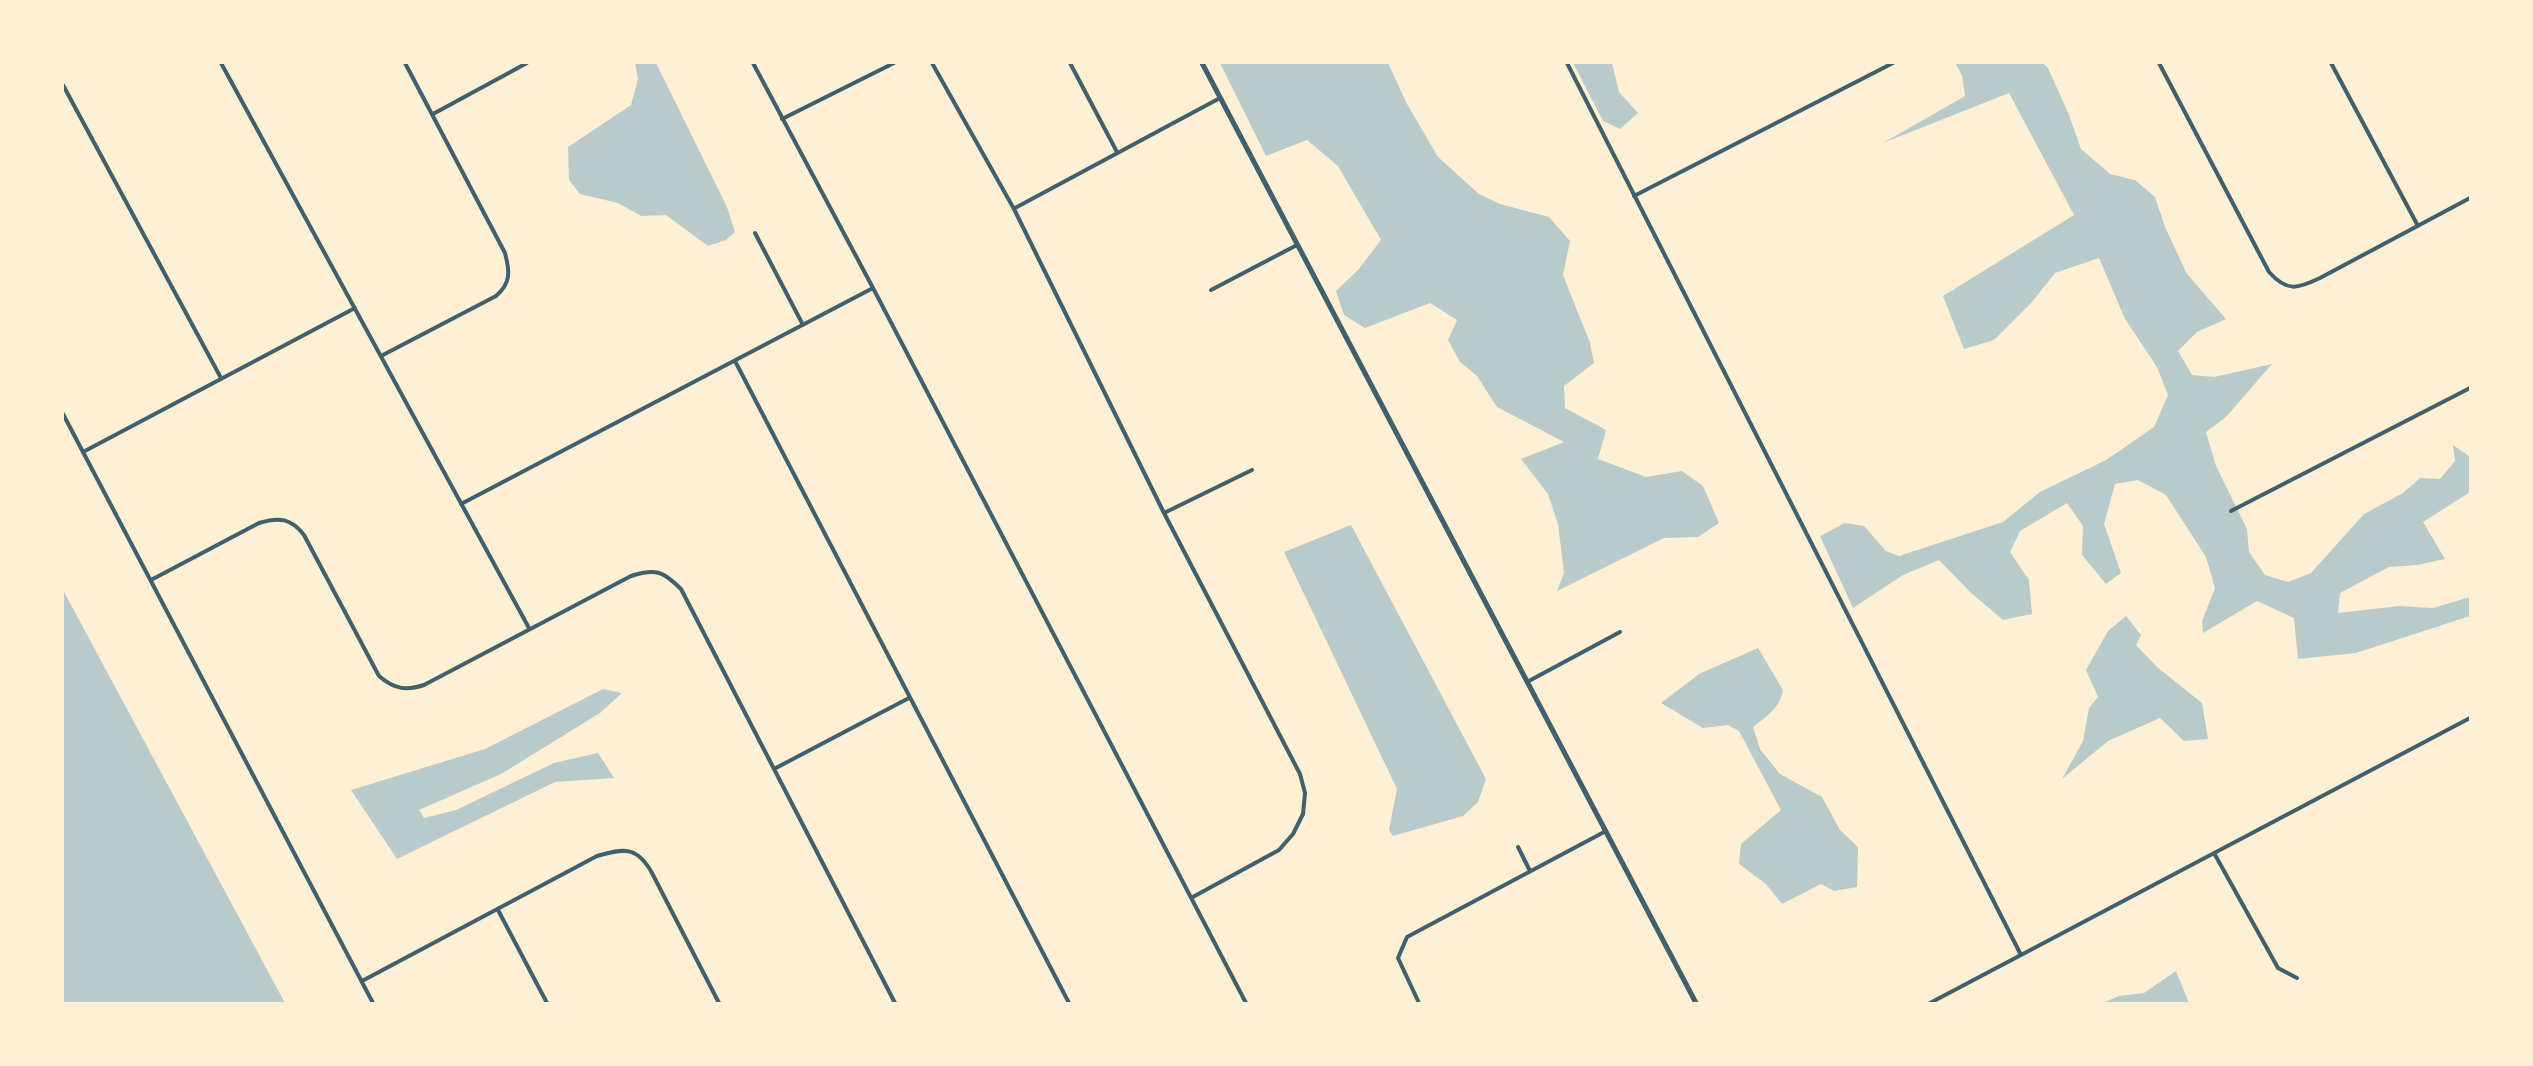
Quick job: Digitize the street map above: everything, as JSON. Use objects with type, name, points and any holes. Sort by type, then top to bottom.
[{"type":"street","points":[[221,63],[529,628]]},
{"type":"street","points":[[381,356],[496,297],[506,287],[509,276],[505,253],[405,63]]},
{"type":"street","points":[[433,114],[528,63]]},
{"type":"street","points":[[753,63],[1246,1003]]},
{"type":"street","points":[[782,119],[894,63]]},
{"type":"street","points":[[932,63],[1014,208],[1164,513],[1300,774],[1305,793],[1303,814],[1293,834],[1280,850],[1191,898]]},
{"type":"street","points":[[1071,63],[1117,152]]},
{"type":"street","points":[[1202,63],[1696,1003]]},
{"type":"street","points":[[1567,63],[2020,955]]},
{"type":"street","points":[[1634,196],[1893,63]]},
{"type":"street","points":[[2159,63],[2269,272],[2286,286],[2296,288],[2320,278],[2470,198]]},
{"type":"street","points":[[2331,63],[2418,226]]},
{"type":"street","points":[[63,85],[221,378]]},
{"type":"street","points":[[1014,208],[1220,98]]},
{"type":"street","points":[[755,233],[804,325]]},
{"type":"street","points":[[1210,291],[1297,245]]},
{"type":"street","points":[[461,504],[873,288]]},
{"type":"street","points":[[83,452],[355,308]]},
{"type":"street","points":[[735,361],[1069,1003]]},
{"type":"street","points":[[2231,511],[2470,388]]},
{"type":"street","points":[[63,414],[373,1003]]},
{"type":"street","points":[[1164,513],[1252,470]]},
{"type":"street","points":[[151,580],[259,523],[273,519],[285,519],[296,524],[304,535],[379,676],[388,684],[400,689],[411,689],[424,685],[631,576],[645,571],[658,572],[670,578],[681,589],[895,1003]]},
{"type":"street","points":[[1527,682],[1620,632]]},
{"type":"street","points":[[774,769],[909,698]]},
{"type":"street","points":[[1930,1003],[2470,718]]},
{"type":"street","points":[[1419,1003],[1398,958],[1400,948],[1407,937],[1606,831]]},
{"type":"street","points":[[1518,847],[1530,871]]},
{"type":"street","points":[[362,981],[597,856],[618,850],[631,851],[644,859],[719,1003]]},
{"type":"street","points":[[2214,853],[2278,968],[2296,978]]},
{"type":"street","points":[[498,910],[547,1003]]},
{"type":"shaded area","points":[[635,63],[656,63],[727,207],[735,232],[726,240],[708,246],[666,215],[641,216],[618,203],[580,194],[569,180],[568,147],[631,105],[638,79]]},
{"type":"shaded area","points":[[1220,63],[1388,63],[1407,104],[1438,157],[1479,194],[1500,204],[1549,217],[1570,241],[1563,275],[1590,343],[1594,363],[1564,386],[1565,408],[1606,430],[1598,459],[1646,477],[1682,471],[1703,486],[1719,523],[1698,537],[1664,538],[1557,591],[1564,573],[1558,524],[1548,494],[1521,459],[1564,442],[1497,407],[1477,376],[1460,362],[1448,340],[1457,320],[1430,303],[1365,328],[1344,315],[1336,291],[1358,270],[1381,240],[1338,166],[1307,140],[1266,156]]},
{"type":"shaded area","points":[[1573,63],[1612,63],[1619,92],[1638,113],[1620,129],[1603,121]]},
{"type":"shaded area","points":[[1955,63],[2043,63],[2048,68],[2069,115],[2081,149],[2110,174],[2135,180],[2155,197],[2165,227],[2187,274],[2226,319],[2197,332],[2178,351],[2192,375],[2214,377],[2272,364],[2226,417],[2206,432],[2216,466],[2247,529],[2249,552],[2265,575],[2288,582],[2311,573],[2364,514],[2403,493],[2420,478],[2440,479],[2455,461],[2453,445],[2470,457],[2470,492],[2423,522],[2445,559],[2417,565],[2389,567],[2340,593],[2338,613],[2399,606],[2433,608],[2470,597],[2470,616],[2356,653],[2298,659],[2294,618],[2257,601],[2203,633],[2202,621],[2215,588],[2206,557],[2166,495],[2138,480],[2115,484],[2104,524],[2121,573],[2106,584],[2082,555],[2083,526],[2067,503],[2020,531],[2010,552],[2029,580],[2032,614],[2003,620],[1970,592],[1939,560],[1903,575],[1853,608],[1820,536],[1845,523],[1864,526],[1886,551],[1899,556],[2003,522],[2040,492],[2106,460],[2154,427],[2168,395],[2157,367],[2125,319],[2099,258],[2055,273],[2032,302],[1994,340],[1964,349],[1943,296],[2074,215],[2009,93],[1883,143],[1965,96],[1962,75]]},
{"type":"shaded area","points":[[1351,525],[1486,779],[1478,802],[1463,816],[1393,836],[1389,830],[1397,789],[1284,552]]},
{"type":"shaded area","points":[[63,590],[285,1003],[63,1003]]},
{"type":"shaded area","points":[[2126,616],[2141,635],[2136,645],[2157,667],[2202,703],[2208,739],[2184,741],[2160,718],[2108,741],[2062,779],[2083,741],[2089,708],[2098,697],[2086,670],[2108,631]]},
{"type":"shaded area","points":[[1758,648],[1783,690],[1776,707],[1753,727],[1760,749],[1780,774],[1822,797],[1840,830],[1858,847],[1857,887],[1834,891],[1821,884],[1782,904],[1766,884],[1739,864],[1741,844],[1781,810],[1739,731],[1728,725],[1703,728],[1661,703],[1699,674]]},
{"type":"shaded area","points":[[603,689],[622,693],[600,713],[501,774],[419,810],[424,818],[456,810],[554,763],[598,753],[614,778],[555,782],[397,859],[351,790],[485,749]]},
{"type":"shaded area","points":[[2176,971],[2189,1003],[2103,1003],[2119,996],[2144,993]]}]
